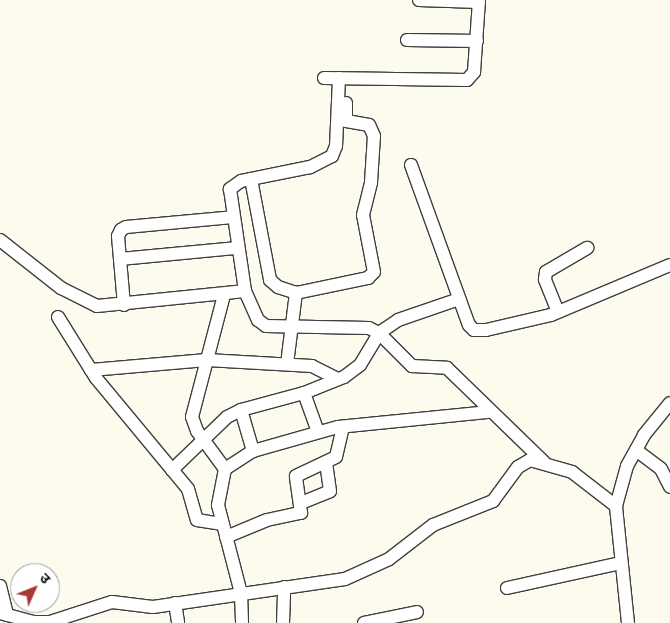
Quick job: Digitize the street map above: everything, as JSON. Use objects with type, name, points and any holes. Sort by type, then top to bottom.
[{"type":"street","points":[[324,78],[467,80],[474,72],[479,1],[419,0]]},
{"type":"street","points":[[407,40],[477,41]]},
{"type":"street","points":[[343,78],[336,146],[332,156],[310,167],[251,179],[230,189],[237,248],[245,291],[260,323],[356,326],[379,333],[412,366],[448,368],[489,412],[544,462]]},
{"type":"street","points":[[251,179],[270,280],[278,287],[296,292],[368,278],[374,272],[363,215],[371,182],[374,136],[369,125],[346,120],[343,78]]},
{"type":"street","points":[[411,165],[459,299],[469,325],[474,330],[486,330],[558,312],[670,265]]},
{"type":"street","points":[[124,306],[118,236],[126,227],[233,217]]},
{"type":"street","points":[[0,240],[70,294],[97,306],[124,306],[245,291]]},
{"type":"street","points":[[120,259],[237,248]]},
{"type":"street","points":[[558,312],[545,279],[546,272],[587,248]]},
{"type":"street","points":[[287,364],[294,325],[296,292]]},
{"type":"street","points":[[224,295],[192,417],[197,431],[225,469]]},
{"type":"street","points":[[172,470],[227,417],[241,410],[304,393],[356,370],[379,333],[408,315],[459,299]]},
{"type":"street","points":[[58,316],[91,370],[191,493],[197,520],[225,530],[298,514],[303,508],[295,479],[297,473],[336,457],[343,426]]},
{"type":"street","points":[[91,370],[207,360],[317,367],[338,379]]},
{"type":"street","points":[[304,393],[318,432]]},
{"type":"street","points":[[628,623],[616,506],[627,466],[636,450],[670,403]]},
{"type":"street","points":[[241,410],[253,451]]},
{"type":"street","points":[[242,623],[241,593],[218,500],[225,469],[253,451],[343,426],[489,412]]},
{"type":"street","points":[[636,450],[666,469],[670,487]]},
{"type":"street","points":[[301,503],[330,491],[326,462]]},
{"type":"street","points":[[0,586],[4,614],[42,623],[78,618],[112,602],[153,607],[344,579],[378,566],[433,525],[493,502],[522,463],[544,462],[572,472],[616,506]]},
{"type":"street","points":[[507,588],[621,563]]},
{"type":"street","points":[[283,623],[284,587]]},
{"type":"street","points":[[175,603],[178,623]]},
{"type":"street","points":[[364,623],[417,612]]}]
